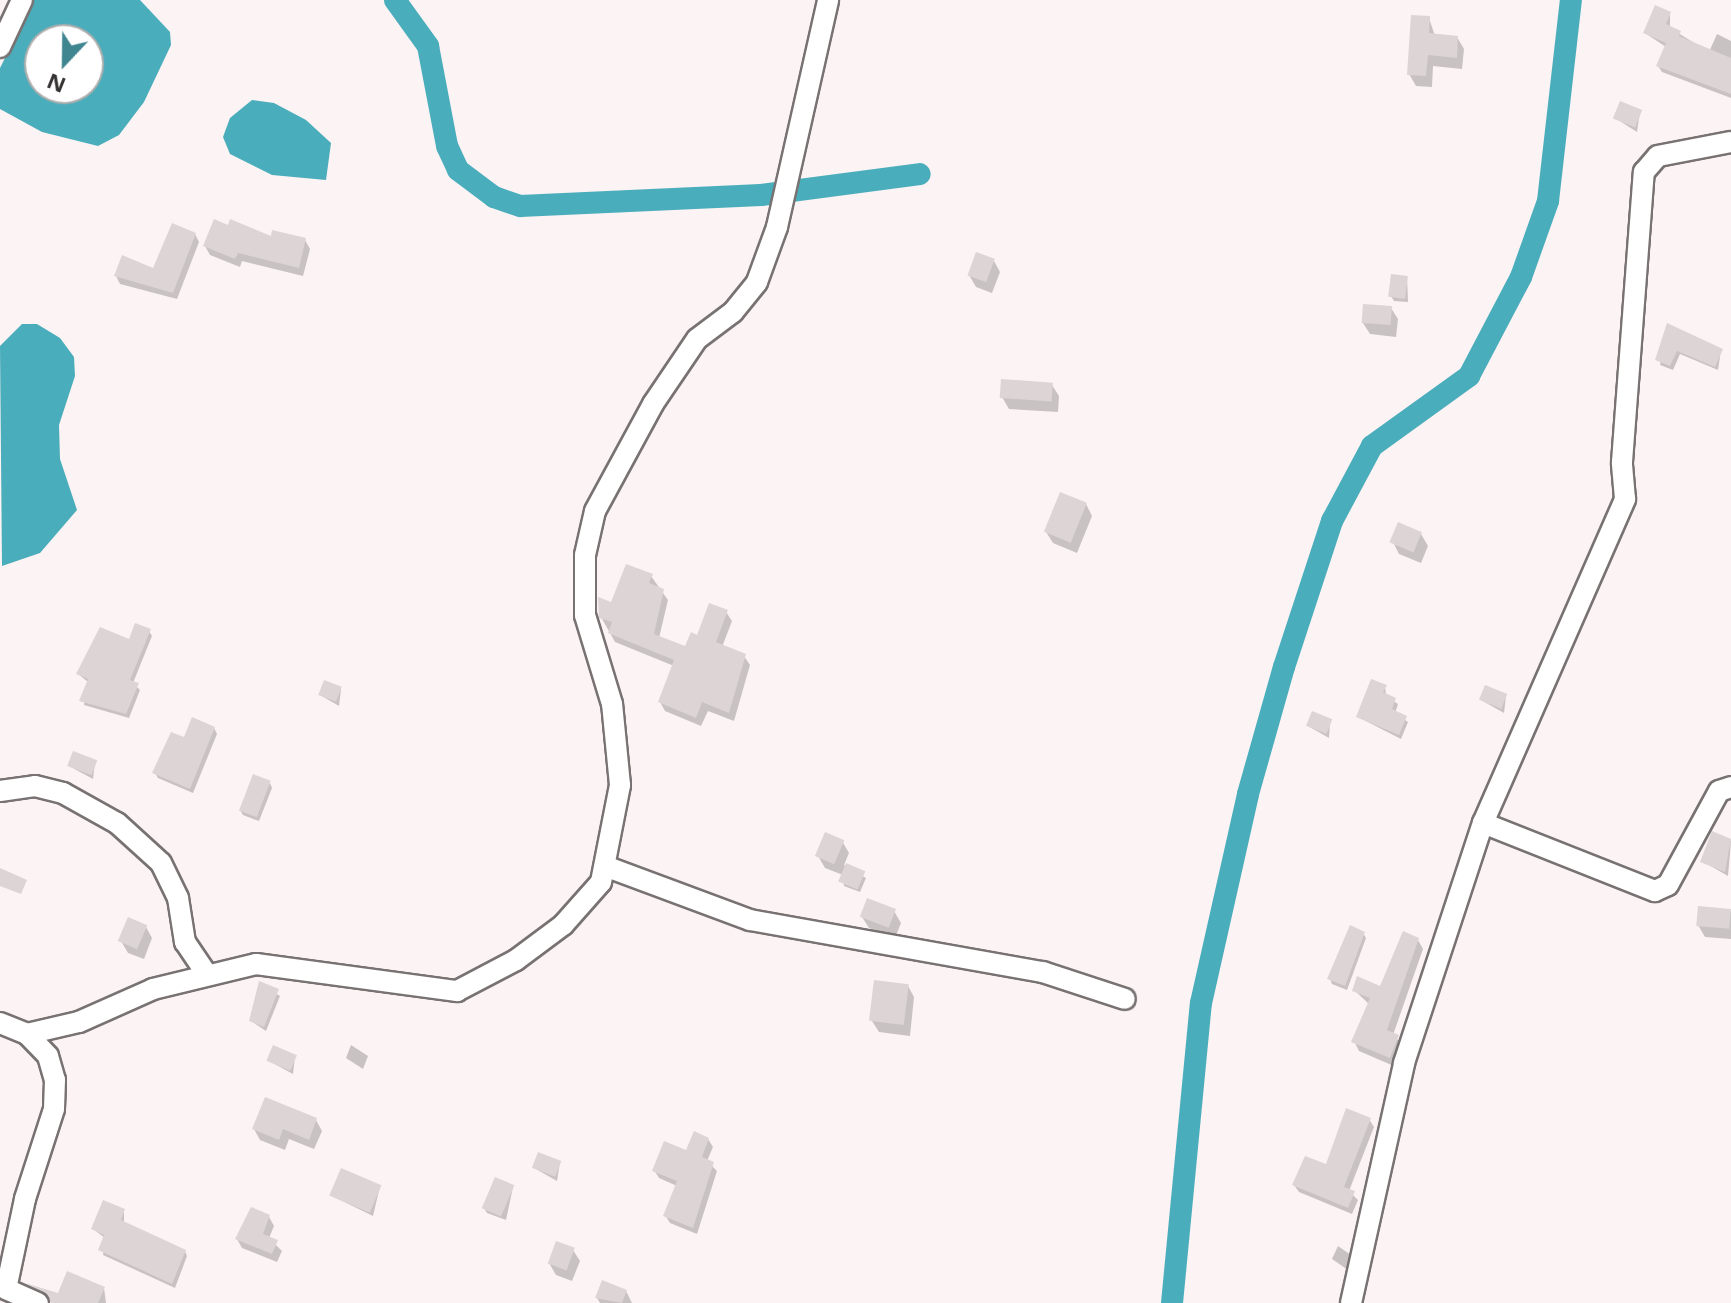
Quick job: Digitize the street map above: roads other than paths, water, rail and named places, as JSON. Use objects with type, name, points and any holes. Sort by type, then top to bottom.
[{"type":"street","points":[[0,47],[22,0]]},
{"type":"street","points":[[27,1034],[79,1022],[153,989],[206,973],[256,964],[457,991],[516,960],[563,925],[601,882],[620,785],[612,704],[585,615],[585,555],[595,511],[653,404],[697,339],[748,298],[777,227],[828,0]]},
{"type":"street","points":[[1351,1303],[1404,1063],[1483,823],[1625,499],[1623,447],[1644,172],[1658,156],[1731,142]]},
{"type":"street","points":[[0,791],[35,786],[63,793],[117,823],[161,863],[178,898],[185,942],[206,973]]},
{"type":"street","points":[[1483,823],[1655,891],[1668,885],[1719,791],[1731,787]]},
{"type":"street","points":[[605,866],[750,920],[1043,972],[1125,999]]},
{"type":"street","points":[[0,1023],[27,1034],[48,1056],[54,1109],[25,1199],[6,1289],[38,1303]]},
{"type":"water","points":[[34,0],[140,0],[170,32],[171,45],[144,102],[119,135],[98,146],[42,132],[0,109],[0,68]]},
{"type":"water","points":[[252,100],[274,103],[306,120],[331,143],[326,180],[272,175],[230,154],[223,137],[230,118]]},
{"type":"water","points":[[22,324],[37,324],[60,338],[74,357],[75,376],[59,425],[60,459],[77,510],[40,553],[2,566],[0,346]]},
{"type":"waterway","points":[[395,0],[428,46],[447,146],[458,170],[494,197],[520,206],[761,195],[920,174]]},
{"type":"waterway","points":[[1172,1303],[1201,1003],[1248,794],[1284,667],[1332,521],[1372,446],[1469,376],[1521,277],[1548,201],[1571,0]]}]
